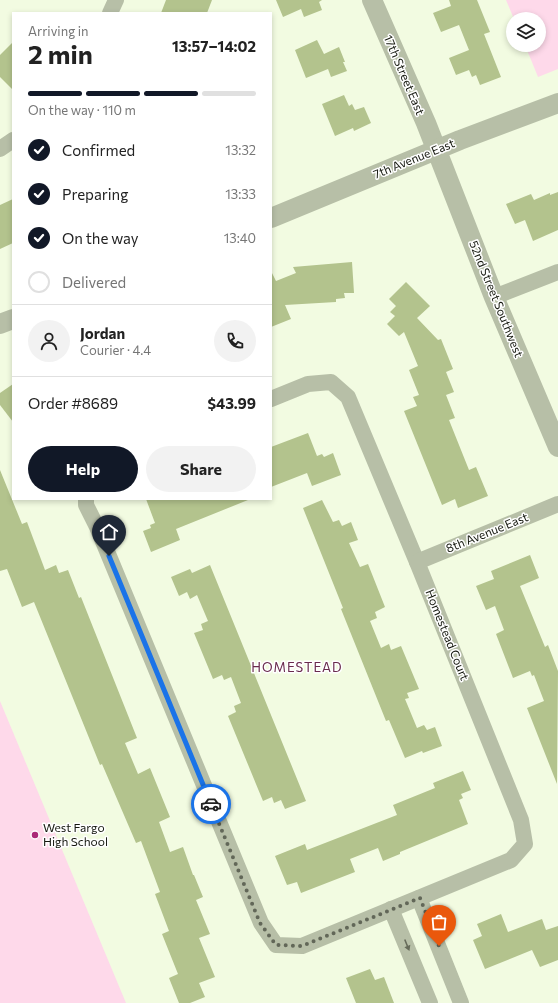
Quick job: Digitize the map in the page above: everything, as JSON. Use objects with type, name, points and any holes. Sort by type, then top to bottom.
[{"type":"street","points":[[110,12],[116,0]]},
{"type":"street","name":"17th Street East","points":[[372,0],[436,150]]},
{"type":"street","name":"7th Avenue East","points":[[272,218],[436,150],[558,104]]},
{"type":"street","points":[[0,149],[12,141]]},
{"type":"street","name":"52nd Street Southwest","points":[[436,150],[494,297],[558,447]]},
{"type":"street","points":[[494,297],[558,272]]},
{"type":"street","points":[[0,324],[12,319]]},
{"type":"street","name":"Homestead Court","points":[[86,500],[86,505],[100,534],[260,923],[276,945],[302,946],[511,860],[525,844],[521,820],[417,562],[348,397],[331,382],[308,384],[272,399]]},
{"type":"street","name":"8th Avenue East","points":[[417,562],[558,504]]},
{"type":"street","points":[[420,898],[461,1003]]},
{"type":"street","points":[[391,909],[430,1003]]},
{"type":"shaded area","points":[[506,0],[558,0],[558,69],[538,77],[528,52],[546,52],[546,12],[511,12]]},
{"type":"shaded area","name":"West Fargo High School","points":[[0,701],[126,1003],[0,1003]]},
{"type":"building","points":[[166,0],[212,0],[207,12],[161,12]]},
{"type":"building","points":[[276,0],[322,0],[319,2],[322,10],[304,17],[301,9],[283,17]]},
{"type":"building","points":[[449,0],[477,0],[490,32],[484,34],[501,77],[480,85],[476,75],[472,77],[469,70],[456,75],[449,58],[469,50],[459,25],[441,32],[433,13],[451,6]]},
{"type":"building","points":[[317,40],[324,54],[339,47],[347,71],[331,77],[328,69],[306,78],[295,50]]},
{"type":"building","points":[[12,43],[12,89],[0,77],[0,55]]},
{"type":"building","points":[[344,95],[349,106],[352,104],[355,110],[364,107],[371,123],[354,131],[353,128],[335,136],[322,104]]},
{"type":"building","points":[[558,192],[558,230],[533,241],[525,220],[515,224],[506,204],[531,194],[534,200],[550,193],[550,195]]},
{"type":"building","points":[[12,199],[12,243],[0,249],[0,205]]},
{"type":"building","points":[[352,262],[354,293],[344,293],[345,298],[336,299],[336,302],[285,305],[291,319],[272,327],[272,273],[276,281],[296,273],[293,267]]},
{"type":"building","points":[[406,282],[430,306],[417,318],[438,340],[441,339],[453,369],[446,372],[454,392],[446,395],[455,418],[449,420],[469,470],[476,467],[488,496],[458,508],[455,499],[442,505],[404,411],[417,406],[413,397],[419,395],[409,370],[418,366],[404,332],[399,336],[387,324],[395,316],[390,312],[396,306],[389,299]]},
{"type":"building","points":[[12,385],[12,421],[0,405],[0,393]]},
{"type":"building","points":[[308,433],[317,456],[322,454],[324,457],[333,453],[341,475],[312,486],[307,473],[272,487],[272,447]]},
{"type":"building","points":[[0,470],[22,524],[27,522],[45,570],[56,565],[59,573],[68,570],[79,598],[81,597],[137,738],[125,743],[138,774],[150,768],[170,817],[159,822],[170,852],[183,847],[203,897],[196,900],[210,934],[199,938],[215,977],[199,983],[205,997],[190,1003],[179,1003],[169,978],[178,974],[162,934],[169,931],[155,894],[160,892],[141,841],[136,843],[102,764],[100,765],[34,602],[22,607],[7,569],[0,571]]},
{"type":"building","points":[[146,500],[248,500],[176,529],[180,540],[151,552],[143,531],[151,528],[150,525],[155,523]]},
{"type":"building","points":[[322,500],[333,522],[339,520],[342,526],[351,522],[358,540],[349,543],[360,567],[368,564],[385,607],[375,612],[377,618],[370,621],[381,648],[389,644],[391,650],[401,646],[419,689],[407,693],[409,698],[405,699],[417,728],[424,725],[427,730],[435,727],[442,746],[423,753],[422,751],[405,758],[389,720],[386,721],[341,609],[343,608],[303,508]]},
{"type":"building","points":[[530,555],[539,578],[520,586],[545,647],[548,645],[558,671],[557,784],[527,708],[544,701],[534,675],[532,676],[530,671],[513,678],[496,634],[504,630],[495,606],[486,610],[476,586],[494,579],[491,571]]},
{"type":"building","points":[[210,565],[306,801],[285,809],[281,800],[274,803],[272,797],[263,801],[228,716],[236,712],[234,706],[241,703],[231,677],[224,680],[222,675],[213,679],[194,633],[203,630],[201,624],[208,621],[197,595],[190,599],[187,592],[179,596],[171,577],[190,569],[192,573]]},
{"type":"building","points":[[463,771],[471,790],[461,794],[463,798],[459,800],[468,824],[400,852],[400,854],[383,861],[378,848],[350,859],[355,872],[301,893],[297,882],[287,885],[275,856],[305,844],[307,850],[397,815],[393,805],[435,788],[433,783]]},
{"type":"building","points":[[501,914],[508,932],[542,919],[546,930],[558,926],[558,960],[540,967],[532,950],[485,969],[473,940],[482,936],[477,924]]},
{"type":"building","points":[[370,969],[375,980],[384,977],[394,1003],[356,1003],[346,978]]},
{"type":"way so far","points":[[211,804],[260,923],[276,945],[302,946],[420,898],[439,946]]},
{"type":"place","name":"West Fargo High School","points":[[35,835]]},
{"type":"district","name":"HOMESTEAD","points":[[297,667]]},
{"type":"route","points":[[109,556],[211,804]]}]
